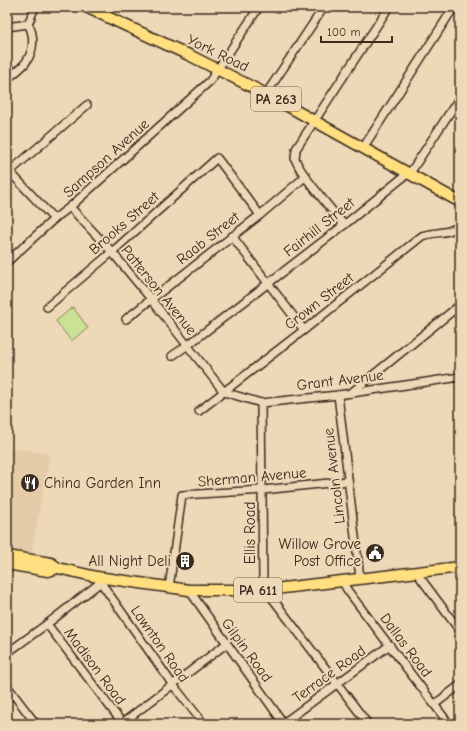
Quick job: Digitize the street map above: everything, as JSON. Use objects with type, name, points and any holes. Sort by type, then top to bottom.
[{"type":"highway","name":"York Road","points":[[86,7],[218,69],[266,94],[460,202]]},
{"type":"highway","name":"PA 611","points":[[7,556],[52,564],[58,568],[99,580],[189,590],[266,590],[460,567]]},
{"type":"highway","name":"PA 611","points":[[7,564],[48,571],[58,568]]},
{"type":"street","points":[[7,79],[26,62],[30,52],[33,39],[32,31],[28,24],[34,7]]},
{"type":"street","name":"Sampson Avenue","points":[[7,262],[210,81],[259,7]]},
{"type":"street","points":[[266,94],[324,7]]},
{"type":"street","points":[[344,225],[306,176],[295,158],[296,149],[389,7]]},
{"type":"street","points":[[363,148],[455,7],[460,10]]},
{"type":"street","points":[[7,27],[28,24]]},
{"type":"street","name":"Fairhill Street","points":[[172,356],[344,225],[408,173],[414,167],[460,97]]},
{"type":"street","points":[[54,219],[8,173],[87,104]]},
{"type":"street","name":"Brooks Street","points":[[47,307],[112,252],[217,158],[260,215]]},
{"type":"street","name":"Raab Street","points":[[126,319],[260,215],[306,176]]},
{"type":"street","name":"Patterson Avenue","points":[[70,207],[112,252],[152,299],[224,392]]},
{"type":"street","name":"Crown Street","points":[[199,410],[304,330],[422,236],[449,232],[460,226]]},
{"type":"street","points":[[232,236],[304,330]]},
{"type":"street","points":[[351,393],[460,305]]},
{"type":"street","name":"Grant Avenue","points":[[224,392],[261,403],[338,395],[460,377]]},
{"type":"street","name":"Lincoln Avenue","points":[[338,395],[360,578]]},
{"type":"street","name":"Ellis Road","points":[[261,403],[263,581],[266,590],[368,724]]},
{"type":"street","name":"Sherman Avenue","points":[[169,588],[182,495],[262,490],[348,481]]},
{"type":"street","points":[[416,572],[460,631]]},
{"type":"street","points":[[7,653],[47,624],[99,580]]},
{"type":"street","name":"Lawnton Road","points":[[99,580],[173,685],[204,724]]},
{"type":"street","name":"Dallas Road","points":[[342,581],[449,724]]},
{"type":"street","name":"Gilpin Road","points":[[189,590],[283,724]]},
{"type":"street","name":"Madison Road","points":[[47,624],[122,724]]},
{"type":"street","points":[[122,724],[226,644]]},
{"type":"street","name":"Terrace Road","points":[[283,724],[390,645]]},
{"type":"street","points":[[435,704],[460,685]]},
{"type":"street","points":[[7,686],[36,724]]},
{"type":"shaded area","points":[[7,447],[50,454],[31,555],[7,550]]},
{"type":"green space","points":[[73,307],[88,328],[71,341],[56,321]]},
{"type":"place","name":"China Garden Inn","points":[[30,483]]},
{"type":"place","name":"Willow Grove Post Office","points":[[375,553]]},
{"type":"place","name":"All Night Deli","points":[[185,561]]}]
